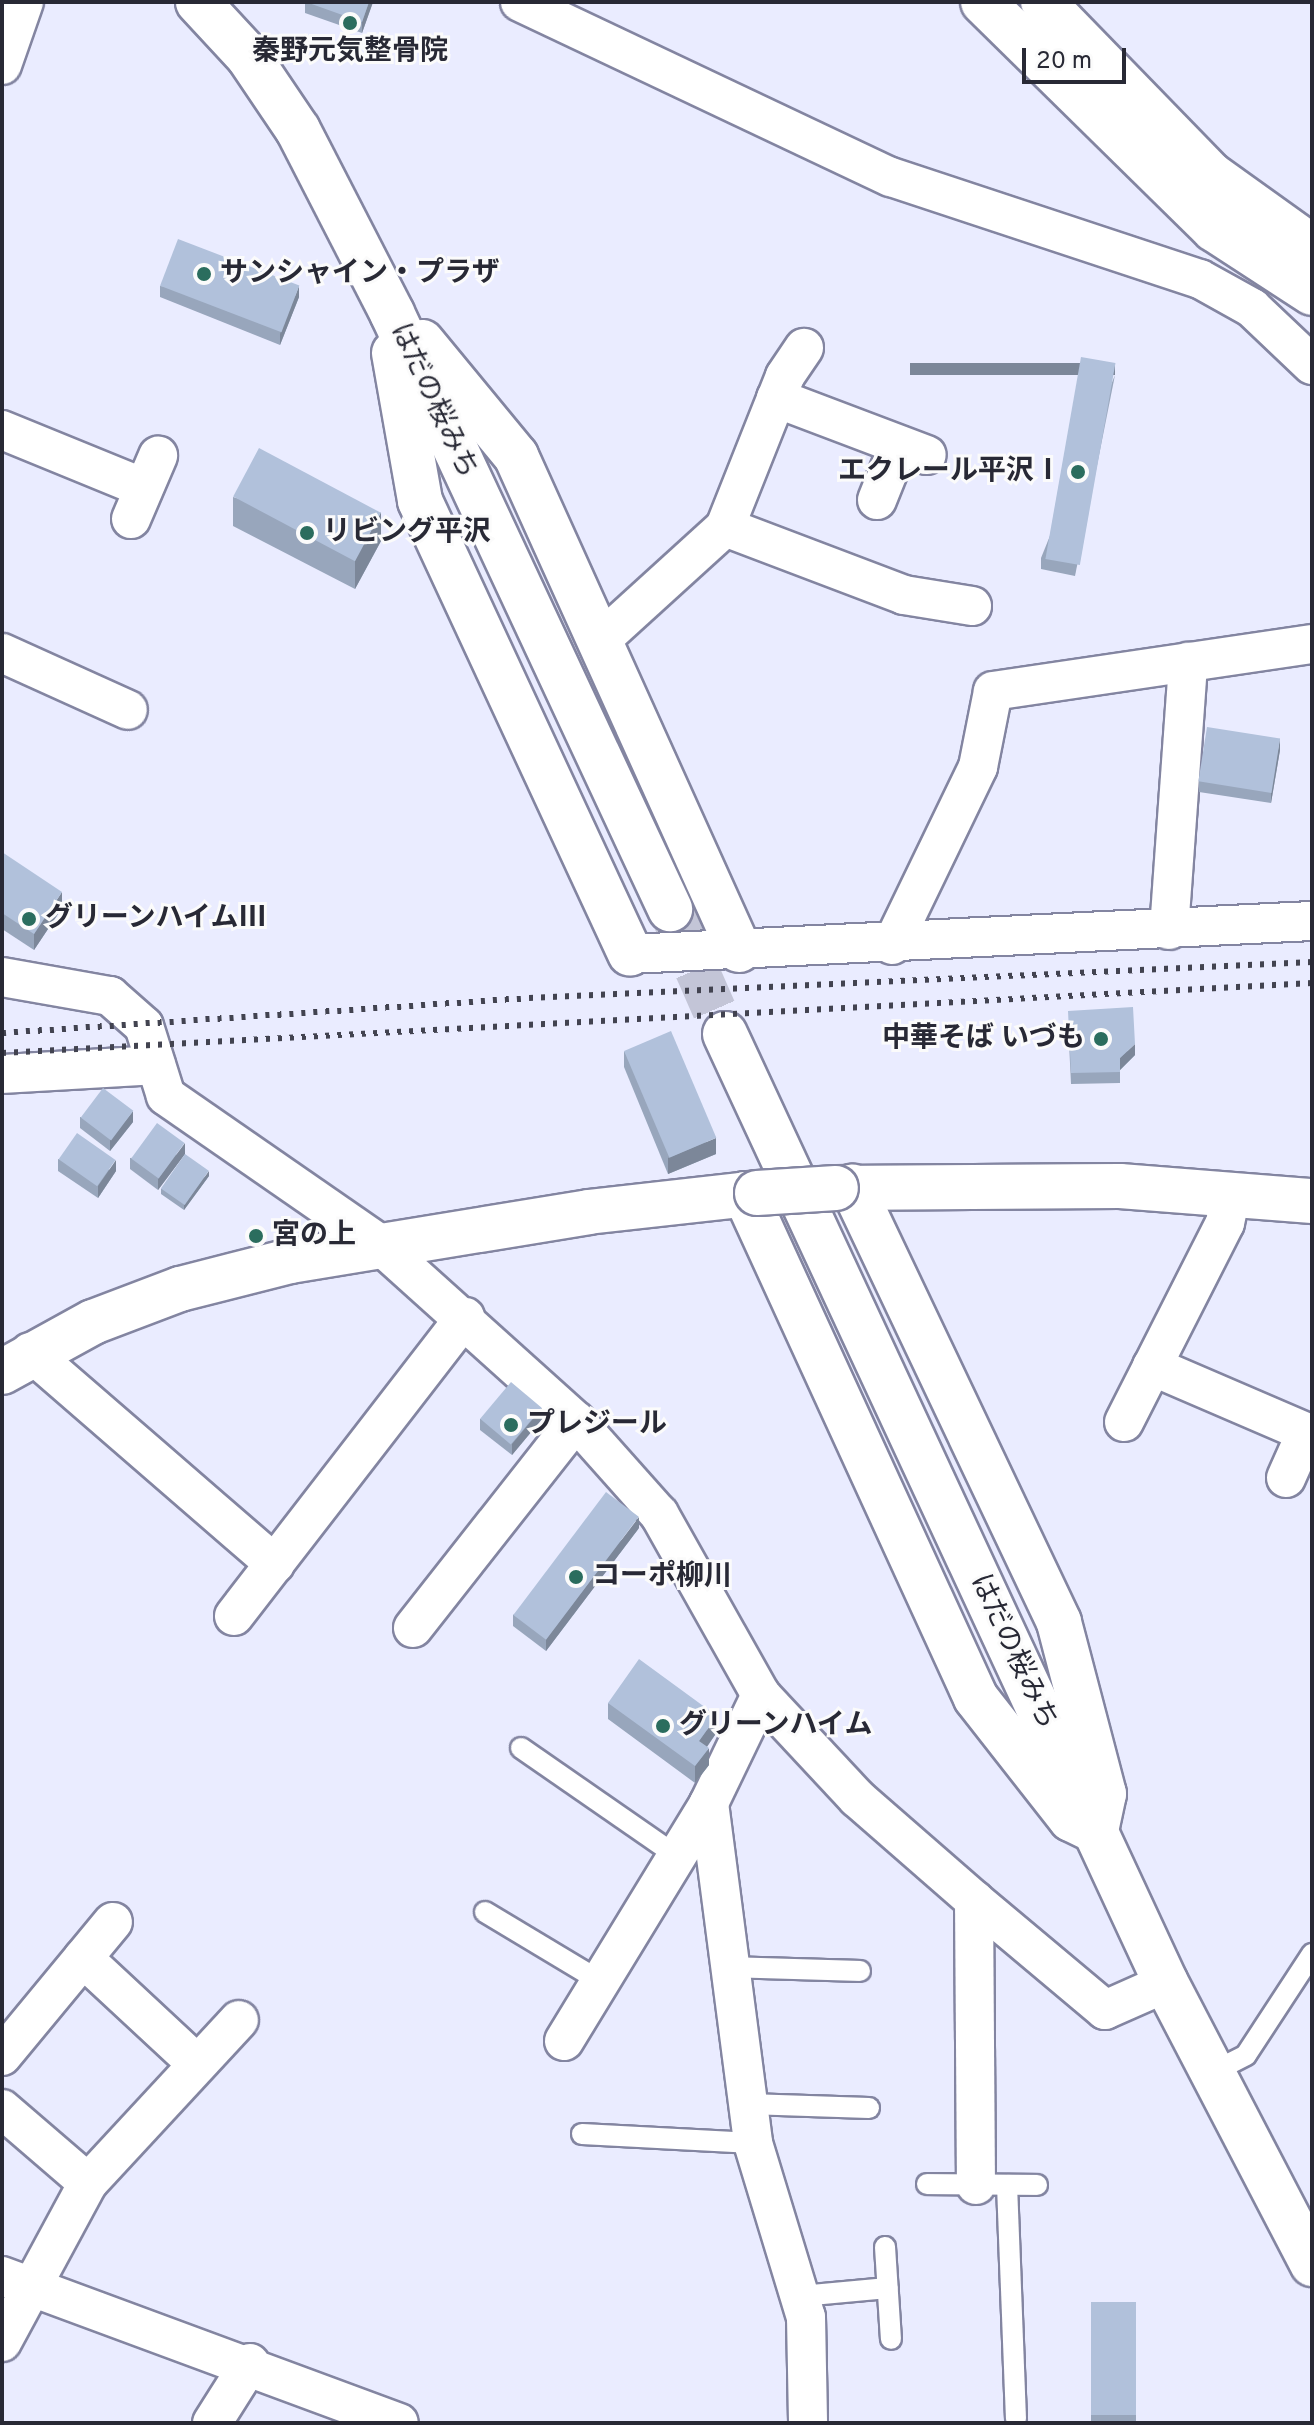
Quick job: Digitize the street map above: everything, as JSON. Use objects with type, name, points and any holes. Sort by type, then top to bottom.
[{"type":"main road","name":"はだの桜みち","points":[[198,2],[248,56],[298,130],[392,313],[670,909]]},
{"type":"main road","points":[[983,2],[1158,178],[1294,251]]},
{"type":"main road","points":[[1043,2],[1210,174],[1294,251],[1312,293]]},
{"type":"main road","points":[[392,313],[516,456],[602,639],[739,950]]},
{"type":"main road","points":[[392,313],[420,501],[630,954]]},
{"type":"main road","name":"はだの桜みち","points":[[725,1034],[1166,1983],[1312,2264]]},
{"type":"main road","points":[[751,1194],[976,1698],[1071,1819],[1096,1831],[1104,1794],[1059,1622],[844,1187]]},
{"type":"main road","points":[[16,1362],[180,1289],[378,1243],[751,1194],[844,1187],[1231,1194],[1312,1201]]},
{"type":"street","points":[[2,65],[24,2]]},
{"type":"street","points":[[520,2],[891,177],[1200,279],[1252,308],[1312,365]]},
{"type":"street","points":[[1252,308],[1294,251]]},
{"type":"street","points":[[602,639],[725,527],[776,398],[804,348]]},
{"type":"street","points":[[776,398],[913,450],[877,500]]},
{"type":"street","points":[[18,425],[144,488]]},
{"type":"street","points":[[725,527],[904,595],[972,606]]},
{"type":"street","points":[[892,945],[978,767],[993,691],[1312,644]]},
{"type":"street","points":[[2,653],[128,710]]},
{"type":"street","points":[[1169,930],[1188,662]]},
{"type":"street","points":[[630,954],[892,945],[1312,921]]},
{"type":"street","points":[[2,977],[110,996],[144,1026],[166,1096],[378,1243],[465,1317],[576,1421],[659,1514],[761,1695],[857,1798],[974,1900],[1105,2010],[1166,1983]]},
{"type":"street","points":[[2,1074],[156,1065]]},
{"type":"street","points":[[1124,1422],[1225,1223],[1231,1194]]},
{"type":"street","points":[[234,1616],[465,1317]]},
{"type":"street","points":[[16,1362],[275,1564]]},
{"type":"street","points":[[1152,1366],[1309,1434],[1286,1478]]},
{"type":"street","points":[[413,1628],[576,1421]]},
{"type":"street","points":[[564,2041],[709,1803],[761,1695]]},
{"type":"street","points":[[709,1803],[753,2143],[801,2296],[808,2423]]},
{"type":"street","points":[[974,1900],[991,2185]]},
{"type":"street","points":[[2,2056],[113,1922]]},
{"type":"street","points":[[83,1958],[196,2063]]},
{"type":"street","points":[[2,2342],[16,2279],[88,2183],[239,2020]]},
{"type":"street","points":[[2,2109],[88,2183]]},
{"type":"street","points":[[16,2279],[250,2363],[399,2423]]},
{"type":"street","points":[[212,2423],[250,2363]]},
{"type":"lane","points":[[521,1748],[677,1856]]},
{"type":"lane","points":[[485,1912],[600,1981]]},
{"type":"lane","points":[[1211,2073],[1246,2055],[1312,1954]]},
{"type":"lane","points":[[728,1967],[860,1971]]},
{"type":"lane","points":[[748,2104],[869,2108]]},
{"type":"lane","points":[[582,2134],[753,2143]]},
{"type":"lane","points":[[927,2184],[1037,2185]]},
{"type":"lane","points":[[991,2185],[1016,2419]]},
{"type":"lane","points":[[885,2247],[891,2339]]},
{"type":"lane","points":[[801,2296],[888,2288]]},
{"type":"building","points":[[306,2],[369,2],[362,22]]},
{"type":"building","name":"サンシャイン・プラザ","points":[[178,239],[299,286],[281,332],[160,286]]},
{"type":"building","name":"エクレール平沢Ⅰ","points":[[1081,357],[1115,363],[1080,565],[1045,559]]},
{"type":"building","points":[[259,448],[381,513],[355,561],[233,497]]},
{"type":"building","points":[[1207,727],[1280,739],[1271,793],[1198,781]]},
{"type":"building","name":"グリーンハイムⅢ","points":[[2,852],[62,892],[34,934],[2,913]]},
{"type":"building","name":"中華そば いづも","points":[[1133,1007],[1135,1044],[1120,1058],[1120,1072],[1071,1073],[1068,1011]]},
{"type":"building","points":[[671,1031],[716,1138],[669,1158],[624,1051]]},
{"type":"building","points":[[103,1088],[133,1111],[111,1140],[81,1118]]},
{"type":"building","points":[[157,1123],[185,1143],[159,1179],[131,1159]]},
{"type":"building","points":[[77,1133],[116,1160],[97,1186],[59,1159]]},
{"type":"building","points":[[185,1154],[209,1171],[185,1205],[161,1188]]},
{"type":"building","name":"プレジール","points":[[511,1382],[542,1408],[511,1444],[480,1419]]},
{"type":"building","name":"コーポ柳川","points":[[606,1492],[639,1517],[546,1640],[513,1615]]},
{"type":"building","name":"グリーンハイム","points":[[639,1659],[717,1716],[699,1741],[709,1748],[695,1766],[608,1703]]},
{"type":"building","points":[[1091,2302],[1136,2302],[1136,2415],[1091,2415]]},
{"type":"tunnel","points":[[670,909],[725,1034]]},
{"type":"railway","points":[[2,1033],[529,998],[1312,962]]},
{"type":"railway","points":[[2,1053],[1312,983]]},
{"type":"place","name":"秦野元気整骨院","points":[[350,23]]},
{"type":"place","name":"サンシャイン・プラザ","points":[[204,274]]},
{"type":"place","name":"エクレール平沢Ⅰ","points":[[1078,472]]},
{"type":"place","name":"リビング平沢","points":[[307,533]]},
{"type":"place","name":"グリーンハイムⅢ","points":[[29,919]]},
{"type":"place","name":"中華そば いづも","points":[[1101,1039]]},
{"type":"place","name":"宮の上","points":[[256,1236]]},
{"type":"place","name":"プレジール","points":[[511,1425]]},
{"type":"place","name":"コーポ柳川","points":[[576,1577]]},
{"type":"place","name":"グリーンハイム","points":[[663,1726]]}]
